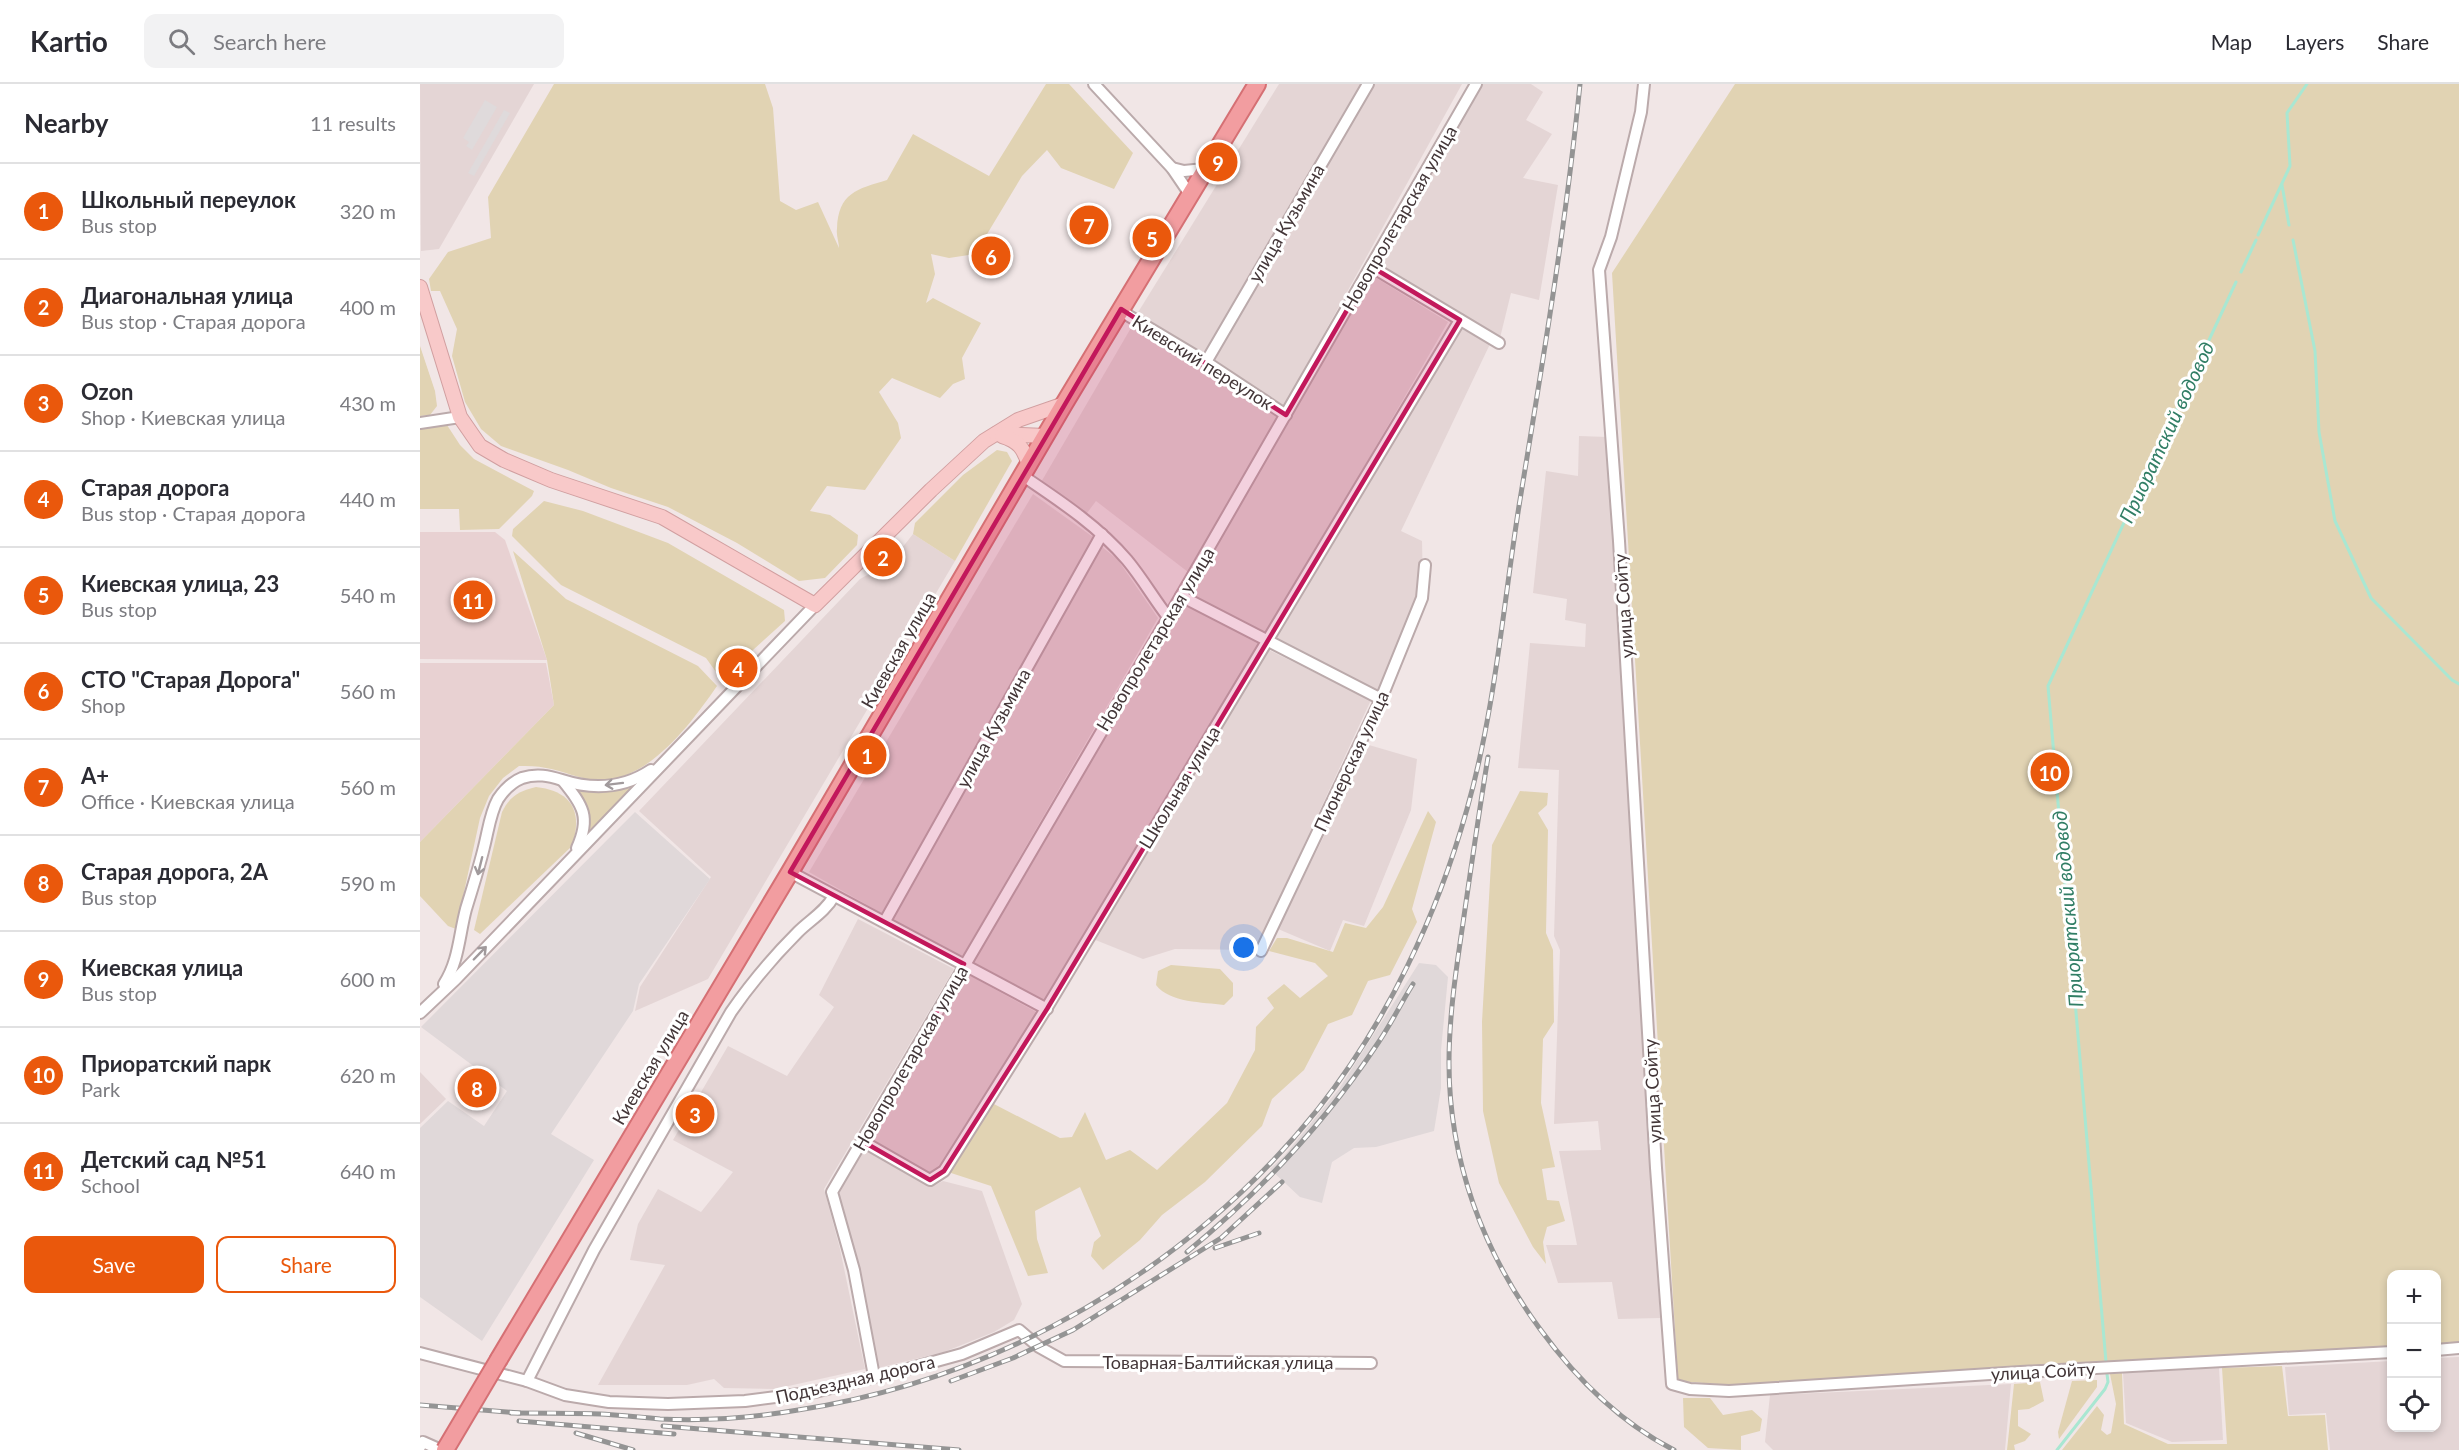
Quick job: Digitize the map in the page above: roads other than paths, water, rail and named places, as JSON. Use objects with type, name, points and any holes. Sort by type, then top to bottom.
[{"type":"main road","name":"Киевская улица","points":[[443,1450],[790,872],[1189,193],[1257,84]]},
{"type":"street","points":[[1094,84],[1172,168],[1189,193]]},
{"type":"street","name":"улица Кузьмина","points":[[1206,362],[1368,84]]},
{"type":"street","name":"Новопролетарская улица","points":[[874,1376],[854,1270],[832,1192],[1181,596],[1476,84]]},
{"type":"street","name":"улица Сойту","points":[[1644,84],[1641,112],[1611,237],[1599,270],[1619,541],[1656,1168],[1672,1384],[1690,1389],[1729,1391],[2387,1352]]},
{"type":"street","points":[[1172,168],[1184,171],[1204,169]]},
{"type":"street","points":[[1372,267],[1499,343]]},
{"type":"street","points":[[420,287],[460,417],[480,446],[504,460],[550,480],[662,518],[815,605]]},
{"type":"street","name":"Киевский переулок","points":[[1121,309],[1286,415]]},
{"type":"street","name":"Школьная улица","points":[[862,1141],[930,1180],[944,1171],[1047,1009],[1460,320]]},
{"type":"street","points":[[422,1007],[456,979],[815,605],[931,490],[994,434],[1018,420],[1064,404]]},
{"type":"street","points":[[420,423],[460,417]]},
{"type":"street","points":[[1018,420],[1029,422],[1045,436]]},
{"type":"street","points":[[994,434],[1045,436]]},
{"type":"street","points":[[994,434],[1014,439],[1022,447],[1026,470],[1102,534],[1128,561],[1168,617]]},
{"type":"street","name":"улица Кузьмина","points":[[885,921],[1102,534]]},
{"type":"street","name":"Пионерская улица","points":[[1261,951],[1381,699],[1422,598],[1425,565]]},
{"type":"street","points":[[1181,596],[1381,699]]},
{"type":"street","points":[[438,994],[451,974],[456,961],[466,911],[498,800],[509,786],[521,778],[536,775],[552,776],[563,781],[597,786],[617,785],[638,779],[666,760]]},
{"type":"street","points":[[563,781],[583,809],[584,830],[575,854]]},
{"type":"street","points":[[790,872],[1047,1009]]},
{"type":"street","points":[[526,1381],[594,1250],[731,1012],[750,984],[771,960],[799,931],[824,910],[834,896]]},
{"type":"street","name":"Подъездная дорога","points":[[420,1353],[526,1381],[565,1395],[609,1402],[668,1404],[784,1397],[815,1392],[962,1354],[1019,1330],[1039,1347],[1064,1361]]},
{"type":"street","points":[[2441,1350],[2459,1348]]},
{"type":"street","name":"Товарная-Балтийская улица","points":[[1064,1361],[1371,1363]]},
{"type":"street","points":[[421,1444],[443,1450]]},
{"type":"waterway","name":"Приоратский водовод","points":[[2258,235],[2290,166],[2287,113],[2307,84]]},
{"type":"waterway","points":[[2282,185],[2289,225]]},
{"type":"waterway","name":"Приоратский водовод","points":[[2241,272],[2256,240]]},
{"type":"waterway","points":[[2293,240],[2315,351],[2319,432],[2335,521],[2371,598],[2452,680],[2459,684]]},
{"type":"waterway","name":"Приоратский водовод","points":[[2106,1362],[2048,686],[2236,282]]},
{"type":"waterway","name":"Приоратский водовод","points":[[2057,1450],[2105,1389],[2108,1382],[2107,1374]]},
{"type":"railway","points":[[511,1413],[600,1414],[677,1420],[746,1417],[781,1413],[873,1395],[946,1372],[1018,1343],[1086,1308],[1150,1266],[1211,1219],[1267,1167],[1318,1109],[1343,1076],[1388,1004],[1425,928],[1455,849],[1477,772],[1492,696],[1519,506],[1553,295],[1580,84]]},
{"type":"railway","points":[[1488,757],[1453,993],[1450,1028],[1451,1099],[1455,1135],[1463,1169],[1486,1237],[1502,1269],[1540,1329],[1568,1364],[1600,1397],[1654,1439],[1674,1450]]},
{"type":"railway","points":[[1187,1252],[1241,1205],[1314,1128],[1378,1043],[1413,984]]},
{"type":"railway","points":[[951,1381],[1013,1358],[1073,1330],[1221,1238],[1282,1182]]},
{"type":"railway","points":[[1215,1248],[1259,1233]]},
{"type":"railway","points":[[420,1405],[520,1413]]},
{"type":"railway","points":[[519,1421],[674,1434]]},
{"type":"railway","points":[[663,1426],[959,1450]]},
{"type":"railway","points":[[576,1433],[633,1450]]},
{"type":"place","name":"Киевская улица","points":[[1218,162]]},
{"type":"place","name":"А+","points":[[1089,225]]},
{"type":"place","name":"Киевская улица, 23","points":[[1152,238]]},
{"type":"place","name":"СТО \"Старая Дорога\"","points":[[991,256]]},
{"type":"place","name":"Диагональная улица","points":[[883,557]]},
{"type":"place","name":"Детский сад №51","points":[[473,600]]},
{"type":"place","name":"Старая дорога","points":[[738,668]]},
{"type":"place","name":"Школьный переулок","points":[[867,755]]},
{"type":"place","name":"Приоратский парк","points":[[2050,772]]},
{"type":"place","name":"Старая дорога, 2А","points":[[477,1088]]},
{"type":"place","name":"Ozon","points":[[695,1114]]}]
